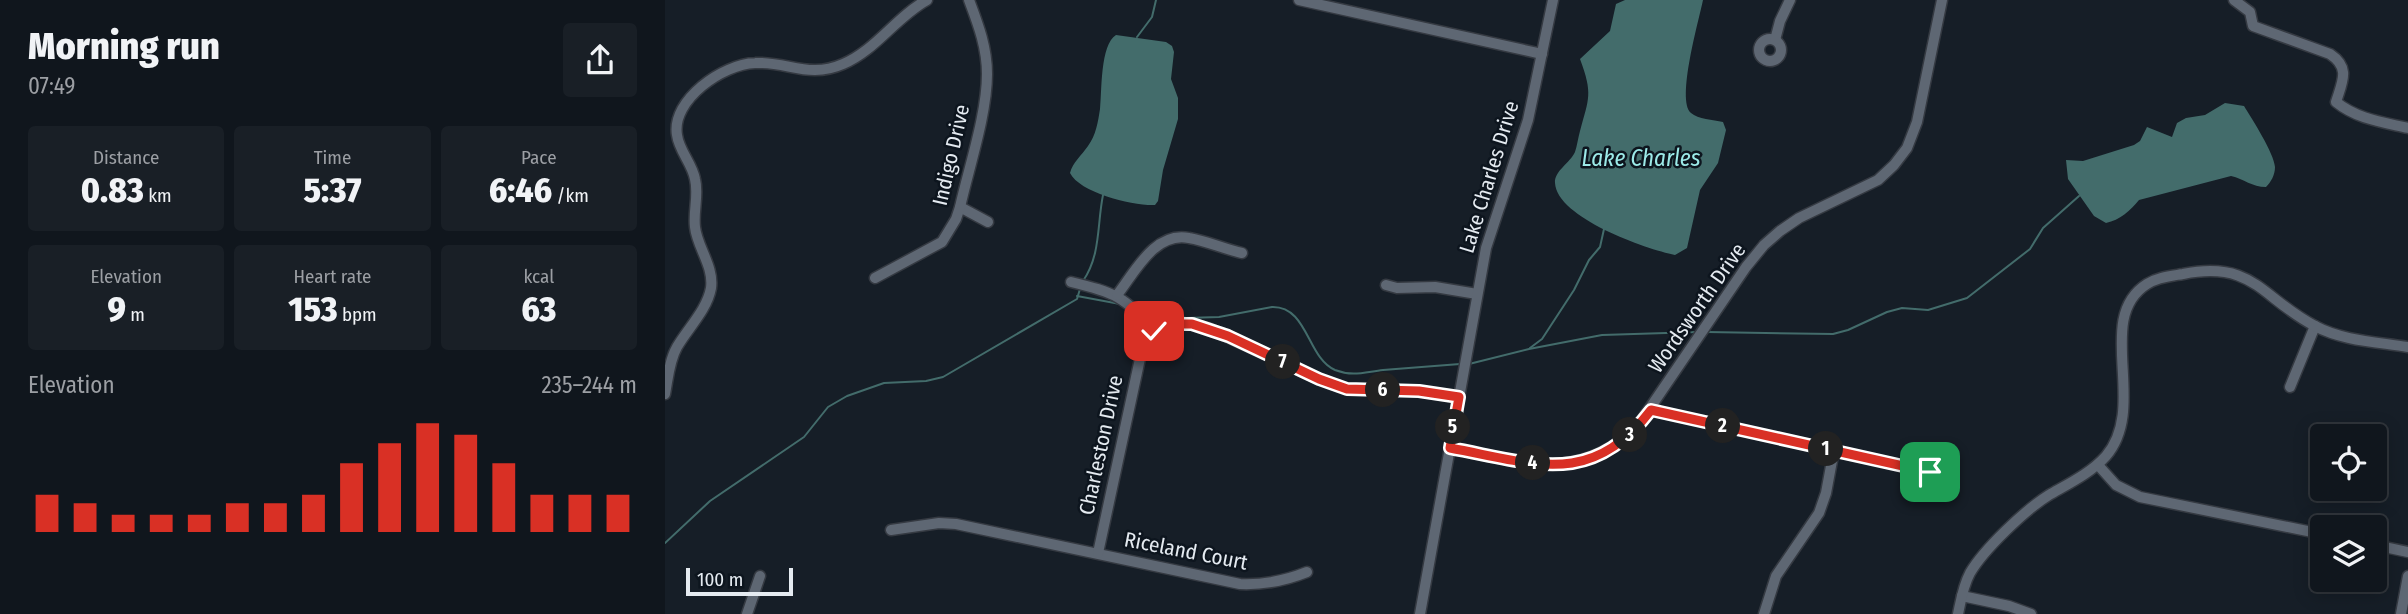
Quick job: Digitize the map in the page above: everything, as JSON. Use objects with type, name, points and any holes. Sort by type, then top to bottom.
[{"type":"street","points":[[665,394],[675,351],[705,305],[711,289],[709,268],[695,229],[696,180],[677,136],[680,109],[692,95],[720,74],[744,65],[766,63],[812,71],[845,64],[864,52],[904,15],[927,0]]},
{"type":"street","name":"Indigo Drive","points":[[875,278],[942,242],[956,219],[986,92],[987,72],[981,32],[968,0]]},
{"type":"street","points":[[1299,0],[1542,54]]},
{"type":"street","name":"Lake Charles Drive","points":[[1420,614],[1486,248],[1528,120],[1553,0]]},
{"type":"street","points":[[1775,40],[1790,0]]},
{"type":"street","name":"Wordsworth Drive","points":[[1450,448],[1540,465],[1574,464],[1598,456],[1618,445],[1635,430],[1746,267],[1764,245],[1799,218],[1878,180],[1907,148],[1917,122],[1941,0]]},
{"type":"street","points":[[2234,0],[2249,12],[2253,26],[2340,60],[2344,69],[2336,102],[2358,116],[2408,128]]},
{"type":"street","points":[[960,207],[988,222]]},
{"type":"street","points":[[1117,295],[1153,249],[1170,237],[1188,237],[1242,253]]},
{"type":"street","points":[[1958,614],[1965,583],[1976,564],[2040,501],[2098,465],[2114,446],[2122,424],[2125,393],[2123,316],[2133,297],[2146,284],[2161,278],[2201,270],[2229,272],[2252,281],[2315,326],[2343,336],[2408,347]]},
{"type":"street","points":[[1071,282],[1117,295],[1133,307],[1154,331],[1177,324],[1192,324],[1228,336],[1319,379],[1347,389],[1419,391],[1459,397]]},
{"type":"street","points":[[1387,285],[1397,288],[1435,287],[1477,294]]},
{"type":"street","points":[[2290,387],[2315,326]]},
{"type":"street","name":"Charleston Drive","points":[[1098,553],[1133,385],[1141,354],[1154,331]]},
{"type":"street","points":[[1651,410],[1930,472]]},
{"type":"street","points":[[1764,614],[1780,569],[1819,513],[1826,493],[1834,450]]},
{"type":"street","points":[[2098,465],[2116,485],[2140,498],[2310,532]]},
{"type":"street","name":"Riceland Court","points":[[891,530],[939,523],[956,524],[1240,584],[1293,578],[1307,572]]},
{"type":"street","points":[[2387,548],[2408,552]]},
{"type":"street","points":[[747,614],[760,576]]},
{"type":"street","points":[[2400,614],[2408,576]]},
{"type":"street","points":[[1962,596],[2009,606],[2031,614]]},
{"type":"water","name":"Lake Charles","points":[[1625,0],[1703,0],[1687,77],[1687,105],[1694,115],[1723,122],[1726,130],[1718,163],[1700,190],[1687,248],[1675,255],[1625,239],[1586,220],[1560,196],[1555,183],[1557,175],[1575,152],[1587,103],[1587,80],[1580,59],[1610,31],[1616,4]]},
{"type":"water","points":[[1116,35],[1166,42],[1172,46],[1174,52],[1171,79],[1178,98],[1178,119],[1155,205],[1108,197],[1084,187],[1070,173],[1095,133],[1100,109],[1104,58],[1111,40]]},
{"type":"water","points":[[2225,103],[2244,106],[2267,145],[2275,167],[2266,187],[2231,176],[2139,200],[2116,220],[2106,223],[2094,216],[2068,179],[2066,160],[2083,161],[2134,145],[2140,141],[2147,127],[2172,137],[2177,123],[2186,118],[2205,115]]},
{"type":"waterway","points":[[1137,37],[1152,17],[1156,0]]},
{"type":"waterway","points":[[1083,281],[1096,250],[1103,195]]},
{"type":"waterway","points":[[1707,332],[1833,334],[1887,312],[1902,308],[1928,310],[1967,298],[2030,249],[2043,228],[2079,196]]},
{"type":"waterway","points":[[1530,348],[1542,339],[1574,290],[1589,260],[1600,247],[1604,229]]},
{"type":"waterway","points":[[665,543],[710,501],[804,437],[828,407],[847,396],[884,383],[926,381],[943,377],[1077,299],[1080,289]]},
{"type":"waterway","points":[[1077,296],[1120,304]]},
{"type":"waterway","points":[[1139,309],[1186,318],[1219,317],[1272,307],[1284,309],[1300,323],[1326,364],[1335,370],[1348,373],[1460,364]]},
{"type":"waterway","points":[[1469,364],[1602,335],[1698,332]]},
{"type":"route","points":[[1154,331],[1177,324],[1208,328],[1347,389],[1419,391],[1459,397],[1450,448],[1540,465],[1574,464],[1598,456],[1618,445],[1651,410],[1930,472]]}]
